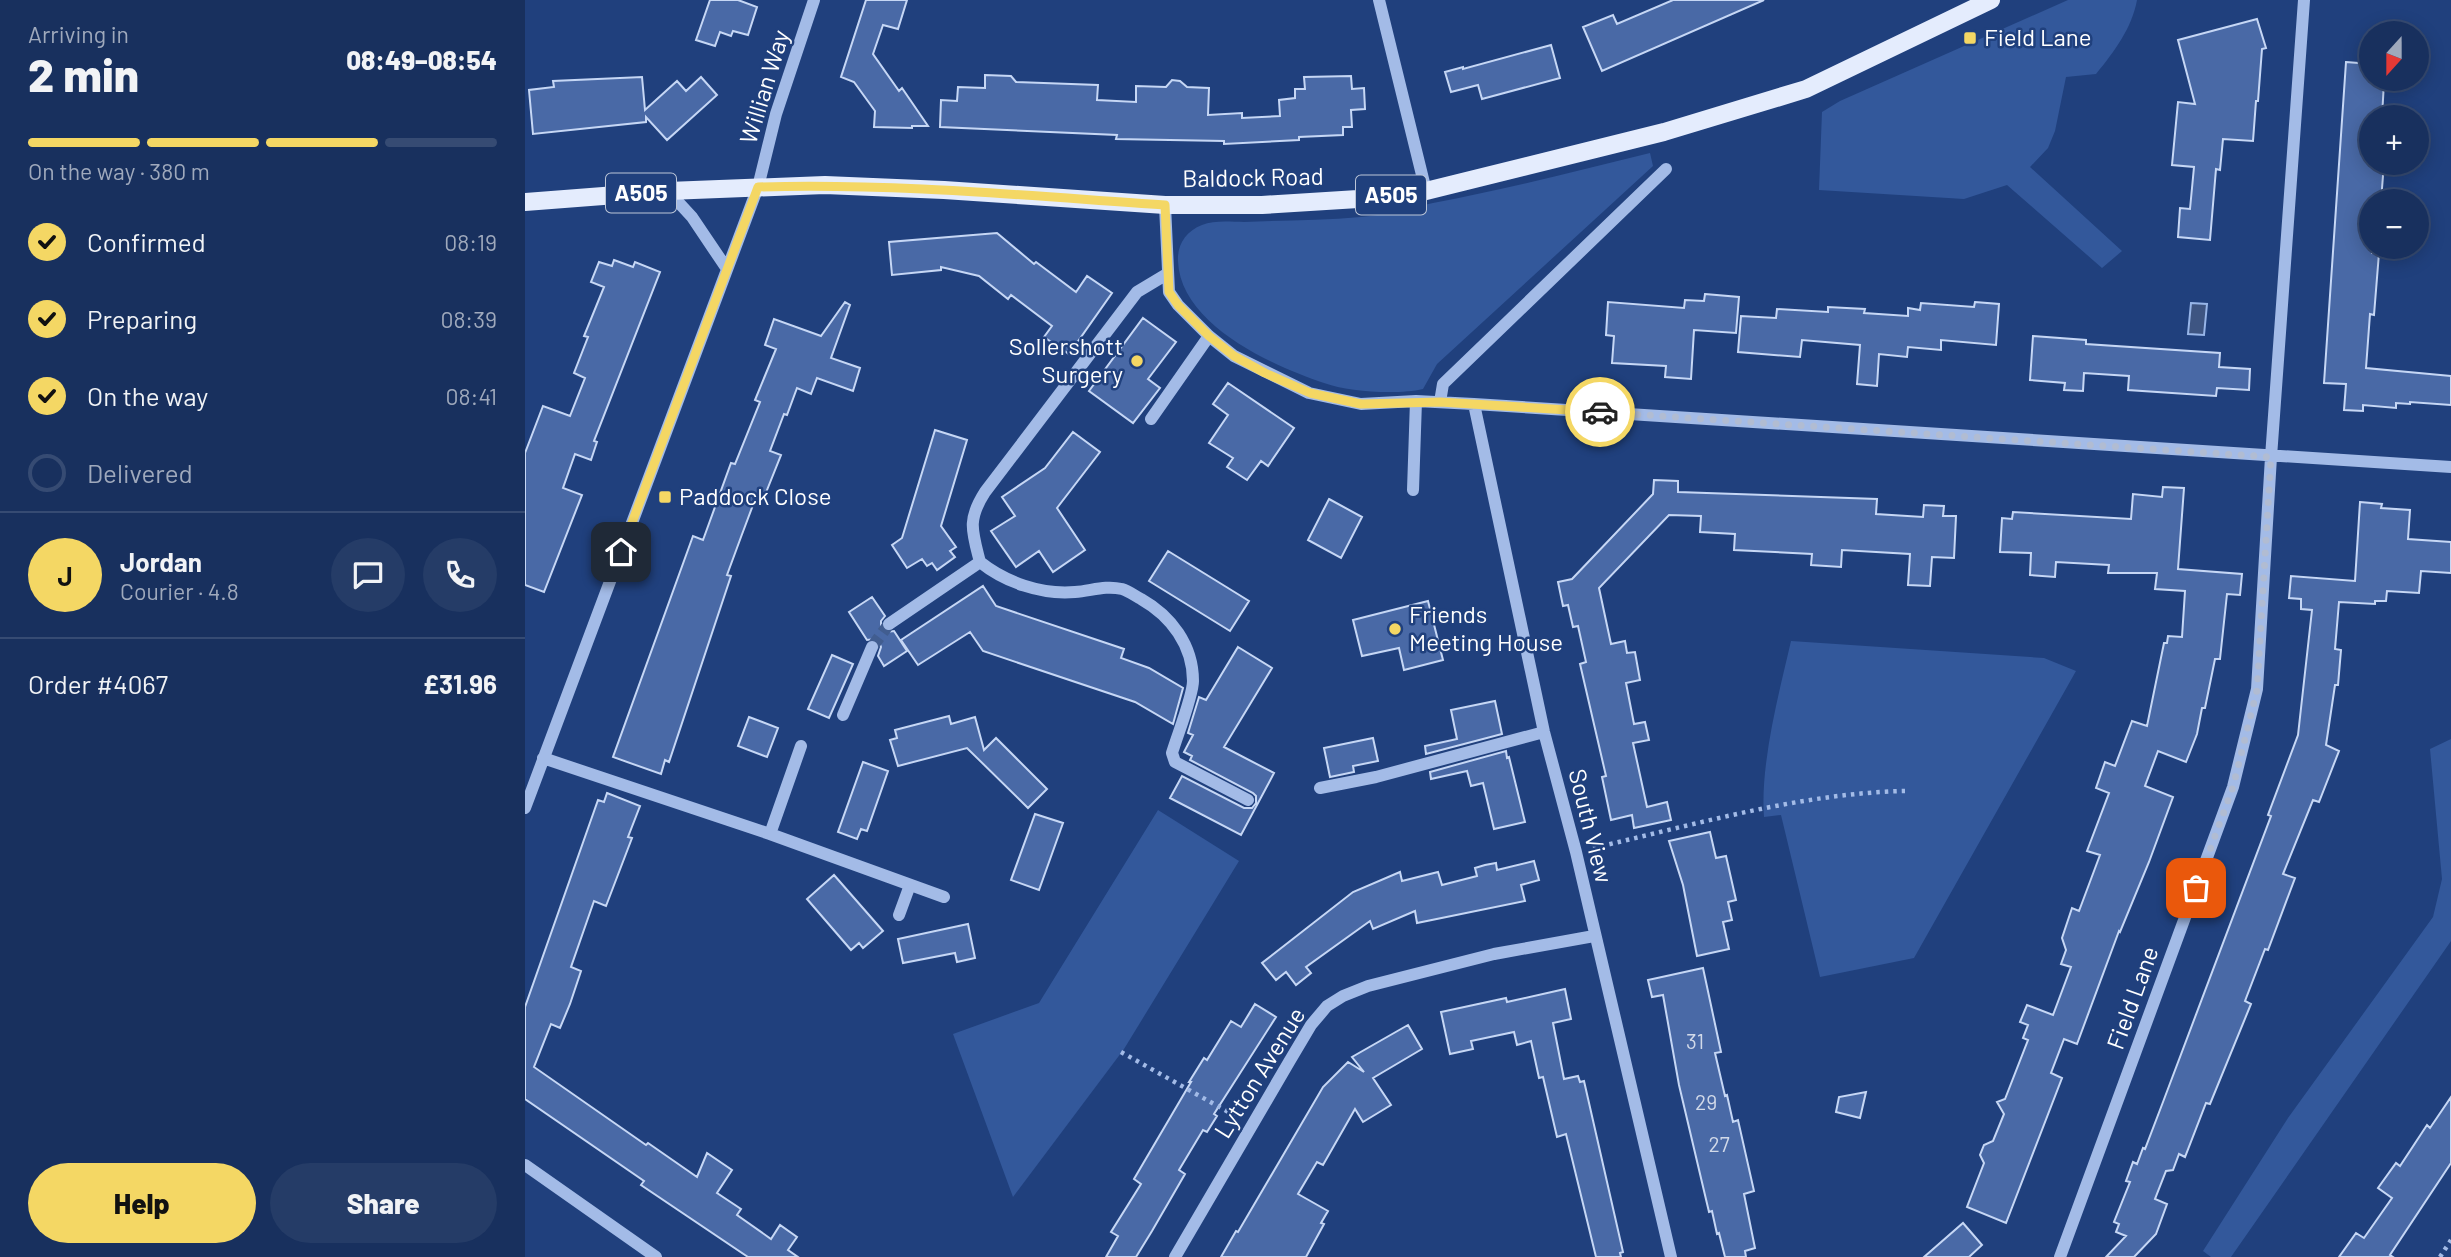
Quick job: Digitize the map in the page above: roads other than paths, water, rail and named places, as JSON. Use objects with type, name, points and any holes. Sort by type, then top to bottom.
[{"type":"main road","name":"Baldock Road","points":[[525,202],[668,191],[825,185],[930,189],[1165,205],[1262,205],[1358,199],[1426,191],[1664,132],[1806,89],[1991,0]]},
{"type":"street","name":"Willian Way","points":[[525,808],[758,187],[776,114],[814,0]]},
{"type":"street","points":[[1379,0],[1426,191]]},
{"type":"street","name":"Field Lane","points":[[2060,1257],[2233,787],[2257,690],[2304,0]]},
{"type":"street","points":[[1440,402],[1443,384],[1666,169]]},
{"type":"street","points":[[668,191],[692,217],[727,269]]},
{"type":"street","points":[[1165,205],[1169,292],[1209,336],[1234,356],[1310,393],[1361,404],[1440,402],[2451,467]]},
{"type":"street","points":[[1167,274],[1137,292],[985,492],[974,509],[971,526],[980,562],[996,575],[1046,590],[1075,592],[1096,587],[1123,589],[1151,604],[1172,622],[1187,648],[1193,682],[1172,753],[1175,762],[1248,800]]},
{"type":"street","points":[[1151,419],[1209,336]]},
{"type":"street","points":[[1413,490],[1416,401]]},
{"type":"street","name":"South View","points":[[1474,404],[1544,732],[1576,852],[1671,1257]]},
{"type":"street","points":[[889,624],[980,562]]},
{"type":"street","points":[[843,715],[872,647]]},
{"type":"street","points":[[1320,788],[1376,777],[1544,732]]},
{"type":"street","points":[[770,834],[801,746]]},
{"type":"street","points":[[543,758],[770,834],[944,897]]},
{"type":"street","points":[[899,915],[910,885]]},
{"type":"street","name":"Lytton Avenue","points":[[1175,1257],[1311,1025],[1327,1006],[1368,986],[1494,954],[1594,936]]},
{"type":"street","points":[[525,1165],[656,1257]]},
{"type":"tunnel","points":[[872,647],[889,624]]},
{"type":"place","name":"Field Lane","points":[[1970,38]]},
{"type":"place","name":"Sollershott Surgery","points":[[1137,361]]},
{"type":"place","name":"Paddock Close","points":[[665,497]]},
{"type":"place","name":"Friends Meeting House","points":[[1395,629]]}]
